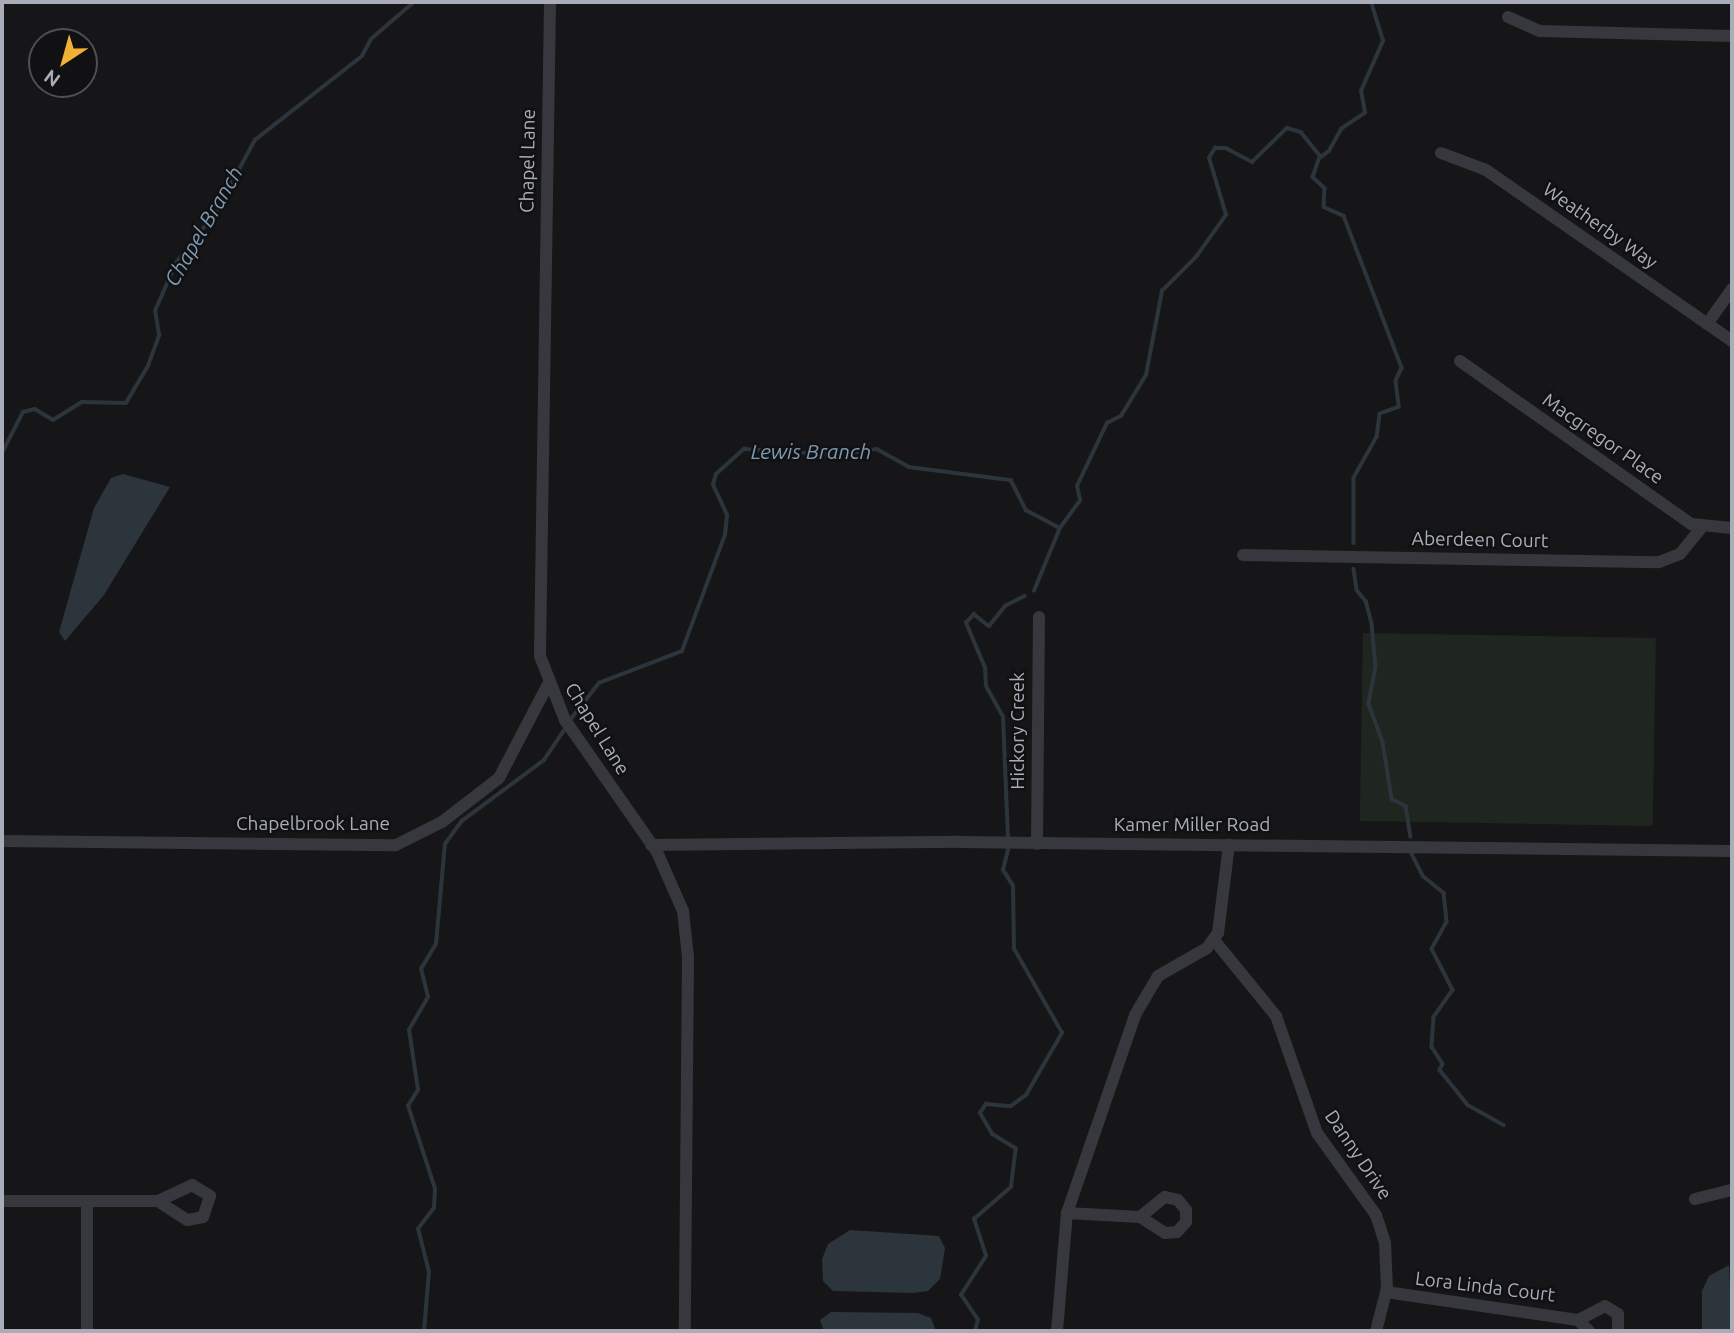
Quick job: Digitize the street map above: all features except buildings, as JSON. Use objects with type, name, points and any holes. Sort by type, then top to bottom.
[{"type":"street","name":"Chapel Lane","points":[[550,2],[538,604],[547,686],[572,732],[651,845],[676,890],[687,933],[685,1331]]},
{"type":"street","points":[[1508,17],[1540,31],[1732,36]]},
{"type":"street","name":"Weatherby Way","points":[[1441,153],[1486,170],[1732,341]]},
{"type":"street","points":[[1707,324],[1732,289]]},
{"type":"street","name":"Macgregor Place","points":[[1460,361],[1701,528]]},
{"type":"street","points":[[1701,528],[1732,528]]},
{"type":"street","name":"Aberdeen Court","points":[[1243,555],[1659,562],[1680,554],[1701,528]]},
{"type":"street","name":"Hickory Creek","points":[[1037,844],[1039,617]]},
{"type":"street","name":"Chapelbrook Lane","points":[[2,841],[396,845],[442,822],[499,778],[547,686]]},
{"type":"street","name":"Kamer Miller Road","points":[[651,845],[1228,845],[1732,851]]},
{"type":"street","points":[[1057,1331],[1067,1213],[1144,994],[1166,970],[1214,940],[1224,908],[1228,845]]},
{"type":"street","name":"Danny Drive","points":[[1214,940],[1276,1016],[1317,1133],[1373,1208],[1385,1244],[1386,1292],[1376,1331]]},
{"type":"street","points":[[1695,1199],[1732,1190]]},
{"type":"street","points":[[2,1201],[158,1201]]},
{"type":"street","points":[[86,1202],[87,1331]]},
{"type":"street","points":[[1067,1213],[1140,1217]]},
{"type":"street","name":"Lora Linda Court","points":[[1386,1292],[1578,1320],[1589,1331]]},
{"type":"street","name":"Lora Linda Court","points":[[1578,1320],[1600,1307],[1611,1307],[1621,1318],[1618,1331]]},
{"type":"shaded area","points":[[123,474],[170,487],[104,595],[65,641],[59,632],[94,508],[111,478]]},
{"type":"shaded area","points":[[1363,633],[1656,638],[1653,826],[1360,821]]},
{"type":"shaded area","points":[[850,1230],[939,1236],[945,1248],[940,1279],[928,1291],[913,1293],[833,1291],[823,1281],[822,1259],[828,1244]]},
{"type":"shaded area","points":[[1729,1265],[1732,1331],[1702,1331],[1702,1291],[1709,1276]]},
{"type":"shaded area","points":[[831,1312],[918,1313],[931,1318],[936,1331],[824,1331],[820,1320]]},
{"type":"waterway","name":"Chapel Branch","points":[[2,453],[23,412],[35,409],[53,420],[82,402],[126,403],[148,366],[159,335],[155,311],[176,263],[216,212],[255,140],[362,56],[371,39],[414,2]]},
{"type":"waterway","name":"Lewis Branch","points":[[1034,591],[1060,528],[1080,500],[1077,486],[1107,423],[1121,416],[1146,375],[1162,291],[1196,257],[1226,215],[1209,158],[1215,148],[1226,148],[1252,162],[1287,128],[1301,132],[1321,157],[1329,151],[1341,129],[1365,113],[1361,91],[1383,41],[1371,2]]},
{"type":"waterway","points":[[1320,157],[1313,177],[1325,188],[1324,207],[1344,216],[1402,368],[1396,381],[1399,407],[1380,414],[1377,437],[1354,478],[1354,543]]},
{"type":"waterway","name":"Lewis Branch","points":[[570,720],[599,683],[682,651],[725,535],[727,515],[713,485],[716,474],[744,449],[839,455],[877,449],[909,467],[1011,480],[1026,510],[1060,528]]},
{"type":"waterway","points":[[1354,569],[1357,590],[1366,601],[1372,624],[1376,667],[1369,704],[1383,742],[1392,799],[1406,806],[1411,837]]},
{"type":"waterway","points":[[1008,840],[1003,717],[986,686],[985,668],[966,623],[974,614],[989,626],[1005,606],[1025,596]]},
{"type":"waterway","name":"Lewis Branch","points":[[424,1331],[429,1272],[418,1229],[434,1208],[435,1189],[408,1106],[418,1090],[409,1030],[428,997],[421,969],[436,944],[445,844],[462,821],[544,760],[566,727]]},
{"type":"waterway","points":[[975,1331],[978,1320],[961,1295],[986,1256],[974,1219],[1011,1187],[1016,1149],[992,1134],[980,1113],[986,1104],[1011,1106],[1026,1095],[1062,1033],[1014,949],[1013,886],[1003,870],[1008,850]]},
{"type":"waterway","points":[[1412,854],[1423,876],[1444,893],[1447,922],[1432,949],[1453,990],[1434,1017],[1432,1047],[1443,1064],[1440,1070],[1468,1105],[1504,1125]]}]
